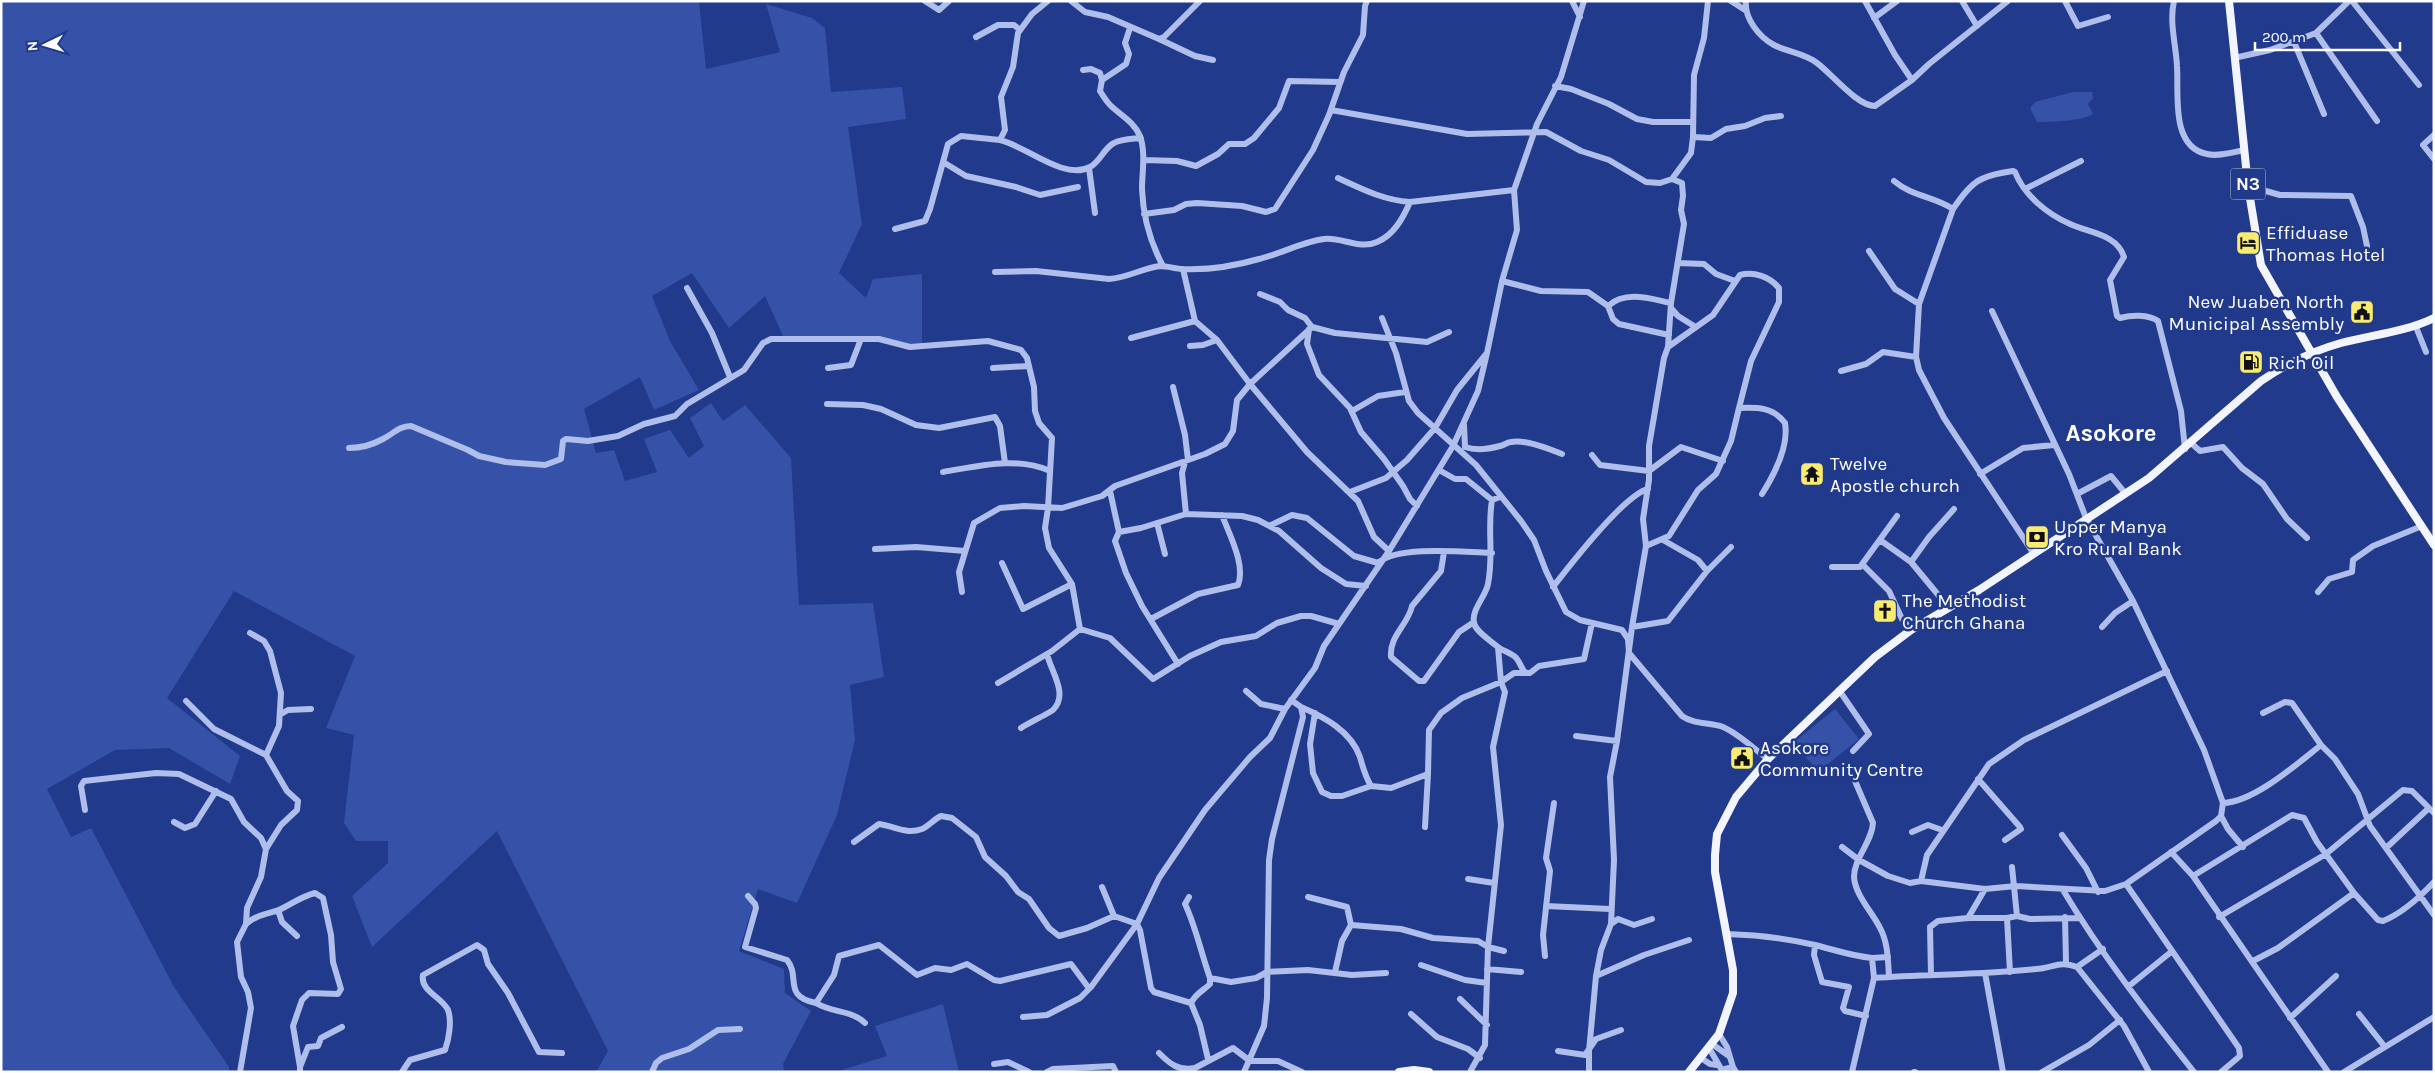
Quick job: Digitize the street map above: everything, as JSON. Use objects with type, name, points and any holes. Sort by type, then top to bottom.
[{"type":"main road","name":"N3","points":[[2229,1],[2248,186],[2261,265],[2337,397],[2434,545]]},
{"type":"main road","points":[[1689,1072],[1719,1034],[1730,1006],[1733,983],[1727,934],[1715,872],[1717,834],[1736,797],[1768,760],[1874,657],[1911,630],[2034,554],[2148,478],[2192,443],[2261,381],[2312,352],[2341,343],[2416,326],[2434,318]]},
{"type":"main road","points":[[1399,1072],[1414,1070],[1429,1072]]},
{"type":"street","points":[[925,1],[939,10],[949,1]]},
{"type":"street","points":[[1000,140],[1005,130],[1001,97],[1013,67],[1016,40],[1020,30],[1032,14],[1048,1]]},
{"type":"street","points":[[1071,1],[1085,12],[1108,17],[1130,28],[1141,30],[1189,54],[1213,60]]},
{"type":"street","points":[[1159,39],[1164,37],[1200,1]]},
{"type":"street","points":[[1144,214],[1174,210],[1186,204],[1216,203],[1271,212],[1284,196],[1313,150],[1331,110],[1340,82],[1363,35],[1365,6],[1368,1]]},
{"type":"street","points":[[1572,1],[1580,17]]},
{"type":"street","points":[[1023,1017],[1047,1015],[1080,998],[1091,987],[1137,924],[1160,878],[1191,828],[1250,757],[1270,738],[1285,709],[1315,668],[1324,646],[1366,586],[1453,446],[1478,391],[1502,281],[1517,230],[1514,190],[1535,132],[1561,76],[1584,1]]},
{"type":"street","points":[[1672,179],[1691,153],[1694,74],[1704,38],[1708,1]]},
{"type":"street","points":[[1731,1],[1745,10],[1752,24],[1772,44],[1816,62],[1850,92],[1870,106],[1882,104],[2008,1]]},
{"type":"street","points":[[1745,10],[1746,1]]},
{"type":"street","points":[[1865,1],[1912,80]]},
{"type":"street","points":[[1874,18],[1897,1]]},
{"type":"street","points":[[1962,1],[1976,26]]},
{"type":"street","points":[[2065,1],[2078,26],[2108,17]]},
{"type":"street","points":[[2174,1],[2172,10],[2177,74],[2177,106],[2184,134],[2197,149],[2206,154],[2217,155],[2245,150]]},
{"type":"street","points":[[2234,58],[2294,42],[2316,33],[2351,1],[2419,85]]},
{"type":"street","points":[[976,37],[998,25],[1014,25],[1020,30]]},
{"type":"street","points":[[1102,80],[1126,64],[1129,54],[1125,43],[1130,28]]},
{"type":"street","points":[[2316,33],[2377,121]]},
{"type":"street","points":[[2294,42],[2324,114]]},
{"type":"street","points":[[1083,70],[1091,69],[1100,73],[1102,80],[1100,91],[1110,105],[1134,125],[1140,138],[1144,160],[1142,189],[1144,214],[1149,237],[1163,266]]},
{"type":"street","points":[[1144,160],[1177,161],[1196,166],[1218,154],[1229,144],[1246,144],[1254,138],[1279,108],[1289,81],[1340,82]]},
{"type":"street","points":[[1555,86],[1571,89],[1609,104],[1637,119],[1653,122],[1693,122]]},
{"type":"street","points":[[1331,110],[1467,134],[1546,132],[1580,151],[1608,160],[1646,182],[1660,183],[1672,179],[1682,182],[1681,210],[1684,224],[1671,306],[1668,347],[1664,358],[1649,446],[1648,489],[1643,519],[1646,546],[1632,626],[1617,741],[1610,777],[1614,860],[1610,909],[1611,924],[1600,950],[1596,976],[1589,1051],[1589,1072]]},
{"type":"street","points":[[1692,137],[1711,138],[1726,129],[1745,126],[1765,118],[1781,116]]},
{"type":"street","points":[[2434,135],[2423,145],[2434,159]]},
{"type":"street","points":[[895,229],[925,221],[948,144],[961,136],[1000,140],[1019,146],[1063,169],[1073,171],[1089,168],[1114,143],[1140,138]]},
{"type":"street","points":[[943,162],[966,176],[1016,187],[1040,195],[1078,187]]},
{"type":"street","points":[[2025,189],[2081,162]]},
{"type":"street","points":[[1089,168],[1095,213]]},
{"type":"street","points":[[2034,554],[1980,474],[1931,395],[1916,357],[1920,304],[1953,209],[1973,183],[1990,176],[2015,172],[2019,183],[2043,207],[2060,219],[2104,236],[2122,254],[2123,261],[2110,280],[2118,316],[2120,318],[2128,316],[2152,317],[2158,321],[2181,411],[2185,449]]},
{"type":"street","points":[[1338,178],[1374,195],[1392,201],[1410,202],[1514,190]]},
{"type":"street","points":[[1894,181],[1906,191],[1942,202],[1953,209]]},
{"type":"street","points":[[2248,186],[2280,195],[2351,196],[2363,227],[2367,246]]},
{"type":"street","points":[[995,272],[1036,271],[1119,279],[1149,268],[1163,266],[1183,269],[1230,266],[1323,240],[1338,239],[1360,244],[1375,243],[1389,234],[1402,219],[1410,202]]},
{"type":"street","points":[[1869,251],[1895,290],[1920,304]]},
{"type":"street","points":[[1678,263],[1704,264],[1716,274],[1734,281]]},
{"type":"street","points":[[1183,269],[1196,322],[1217,340],[1250,384],[1307,452],[1331,477],[1350,492],[1363,509],[1374,537],[1387,553],[1402,555],[1419,550],[1492,553]]},
{"type":"street","points":[[1646,546],[1663,540],[1675,530],[1698,490],[1716,474],[1723,461],[1751,361],[1779,302],[1779,288],[1755,273],[1740,275],[1734,281],[1721,306],[1713,315],[1694,326],[1668,347]]},
{"type":"street","points":[[1502,281],[1541,291],[1588,292],[1608,306],[1613,319],[1619,324],[1669,335]]},
{"type":"street","points":[[688,288],[712,333],[730,377]]},
{"type":"street","points":[[1260,294],[1280,302],[1288,310],[1305,318],[1311,328],[1308,344],[1319,375],[1352,411],[1361,432],[1394,472],[1410,499],[1417,506]]},
{"type":"street","points":[[1608,306],[1614,300],[1629,296],[1671,306],[1678,316],[1694,326]]},
{"type":"street","points":[[1992,311],[2077,494],[2086,518],[2133,601],[2204,750],[2223,803],[2221,816],[2233,835],[2243,846]]},
{"type":"street","points":[[1382,318],[1390,338],[1405,392],[1418,413],[1476,466],[1534,540],[1553,587],[1566,612],[1580,620],[1622,630],[1628,638],[1629,653],[1682,716],[1690,722],[1720,726],[1732,731],[1768,760]]},
{"type":"street","points":[[1131,338],[1196,322]]},
{"type":"street","points":[[2416,326],[2426,352]]},
{"type":"street","points":[[1311,328],[1335,334],[1427,342],[1449,332]]},
{"type":"street","points":[[962,592],[959,572],[974,523],[1000,508],[1062,508],[1102,496],[1115,486],[1186,461],[1225,444],[1233,431],[1237,400],[1250,384],[1311,328]]},
{"type":"street","points":[[349,448],[368,446],[385,438],[402,426],[411,426],[463,447],[479,456],[506,462],[550,464],[563,456],[563,441],[566,439],[588,441],[618,436],[644,424],[675,416],[687,404],[744,370],[764,343],[771,338],[879,339],[910,347],[988,341],[1021,350],[1027,358],[1034,387],[1035,411],[1039,423],[1052,438],[1045,528],[1049,548],[1072,584],[1080,630]]},
{"type":"street","points":[[828,368],[850,365],[861,339]]},
{"type":"street","points":[[1190,346],[1203,345],[1217,340]]},
{"type":"street","points":[[1841,371],[1866,364],[1883,352],[1916,357]]},
{"type":"street","points":[[1350,492],[1383,479],[1394,472],[1417,450],[1435,428],[1457,390],[1487,353]]},
{"type":"street","points":[[993,368],[1029,366]]},
{"type":"street","points":[[1173,387],[1185,435],[1186,461],[1182,473],[1186,514]]},
{"type":"street","points":[[1352,411],[1378,396],[1405,392]]},
{"type":"street","points":[[827,404],[863,405],[881,409],[916,424],[939,428],[995,417],[1000,426],[1005,462]]},
{"type":"street","points":[[1739,408],[1757,408],[1772,411],[1784,423],[1785,438],[1777,465],[1762,494]]},
{"type":"street","points":[[1464,422],[1465,447],[1468,448],[1480,450],[1499,447],[1511,442],[1532,443],[1562,454]]},
{"type":"street","points":[[2192,443],[2200,451],[2224,447],[2242,468],[2263,484],[2287,519],[2308,538]]},
{"type":"street","points":[[1980,474],[2023,448],[2054,445]]},
{"type":"street","points":[[1592,455],[1600,466],[1649,471],[1681,447],[1723,461]]},
{"type":"street","points":[[943,472],[1005,462],[1036,465],[1050,471]]},
{"type":"street","points":[[1439,470],[1455,479],[1466,480],[1492,500]]},
{"type":"street","points":[[2077,494],[2111,476],[2126,493]]},
{"type":"street","points":[[1553,587],[1586,545],[1632,496],[1648,489]]},
{"type":"street","points":[[1110,491],[1119,532],[1114,541],[1126,573],[1178,664]]},
{"type":"street","points":[[1492,500],[1500,497]]},
{"type":"street","points":[[1492,500],[1489,530],[1492,553],[1488,588],[1476,612],[1474,622],[1477,629],[1498,647],[1513,655],[1518,661],[1520,669],[1526,673]]},
{"type":"street","points":[[1912,562],[1928,537],[1954,509]]},
{"type":"street","points":[[1119,532],[1186,514],[1242,516],[1270,525],[1346,584],[1366,586]]},
{"type":"street","points":[[1151,619],[1198,594],[1238,585],[1240,580],[1237,551],[1222,515]]},
{"type":"street","points":[[1270,525],[1292,515],[1307,518],[1354,556],[1378,562],[1387,553]]},
{"type":"street","points":[[1832,567],[1857,568],[1898,516]]},
{"type":"street","points":[[1157,523],[1165,554]]},
{"type":"street","points":[[2318,592],[2329,579],[2352,572],[2354,560],[2366,550],[2422,526]]},
{"type":"street","points":[[1663,540],[1698,560],[1707,571]]},
{"type":"street","points":[[1880,540],[1912,562],[1949,608]]},
{"type":"street","points":[[875,550],[916,547],[965,552]]},
{"type":"street","points":[[1632,626],[1663,623],[1673,618],[1707,571],[1731,548]]},
{"type":"street","points":[[1444,552],[1441,571],[1412,606],[1411,612],[1393,640],[1391,657],[1418,681],[1424,681],[1459,632],[1474,622]]},
{"type":"street","points":[[1002,563],[1023,609],[1072,584]]},
{"type":"street","points":[[1862,564],[1889,591],[1902,618],[1911,630]]},
{"type":"street","points":[[2102,627],[2115,613],[2133,601]]},
{"type":"street","points":[[1080,630],[1110,638],[1152,679],[1190,656],[1221,642],[1256,636],[1277,624],[1301,616],[1311,616],[1339,624]]},
{"type":"street","points":[[1425,827],[1429,730],[1441,713],[1462,698],[1501,682],[1514,673],[1530,673],[1539,666],[1584,659],[1592,623]]},
{"type":"street","points":[[998,683],[1047,654],[1080,630]]},
{"type":"street","points":[[250,633],[264,640],[270,651],[277,684],[281,693],[279,726],[266,755]]},
{"type":"street","points":[[1470,1072],[1480,1058],[1485,1045],[1488,1025],[1488,947],[1501,825],[1493,747],[1505,692],[1501,682],[1498,647]]},
{"type":"street","points":[[1022,728],[1041,715],[1052,712],[1060,699],[1061,691],[1047,654]]},
{"type":"street","points":[[1921,881],[1927,855],[1942,830],[1989,764],[2024,740],[2167,672]]},
{"type":"street","points":[[1839,690],[1869,734],[1853,751]]},
{"type":"street","points":[[1246,691],[1261,704],[1285,709]]},
{"type":"street","points":[[1292,700],[1300,707],[1315,713],[1344,732],[1352,741],[1360,756],[1364,774],[1371,786]]},
{"type":"street","points":[[186,701],[214,729],[266,755],[287,791],[298,801],[299,806],[281,825],[266,849],[261,877],[247,908],[246,924]]},
{"type":"street","points":[[2263,713],[2289,701],[2321,746],[2335,759],[2358,794],[2368,820],[2434,915]]},
{"type":"street","points":[[1244,1072],[1264,1026],[1269,860],[1272,839],[1301,730],[1303,717],[1300,707]]},
{"type":"street","points":[[281,714],[288,710],[312,709]]},
{"type":"street","points":[[1315,713],[1310,744],[1311,756],[1313,773],[1322,792],[1331,796],[1342,796],[1371,786],[1391,788],[1428,774]]},
{"type":"street","points":[[1576,736],[1617,741]]},
{"type":"street","points":[[2223,803],[2232,802],[2250,795],[2321,746]]},
{"type":"street","points":[[85,810],[80,786],[84,781],[166,772],[179,774],[231,799],[249,828],[261,838],[266,849]]},
{"type":"street","points":[[1978,779],[2021,829],[2005,840]]},
{"type":"street","points":[[1855,781],[1874,823],[1873,830],[1855,866],[1855,882],[1880,928],[1888,957],[1889,977]]},
{"type":"street","points":[[2220,917],[2326,854],[2403,790],[2412,792],[2431,811],[2386,848]]},
{"type":"street","points":[[174,822],[185,828],[195,824],[216,791]]},
{"type":"street","points":[[1545,956],[1543,935],[1550,872],[1546,858],[1554,803]]},
{"type":"street","points":[[2193,876],[2285,818],[2297,815],[2304,818],[2326,854],[2371,914],[2383,921],[2421,896],[2434,882]]},
{"type":"street","points":[[854,842],[879,824],[902,831],[911,831],[920,829],[941,816],[950,817],[976,837],[985,858],[1002,871],[1018,892],[1029,899],[1049,928],[1059,936],[1087,928],[1114,916],[1137,924],[1140,930],[1151,988],[1154,992],[1191,1003]]},
{"type":"street","points":[[1842,847],[1859,860],[1899,880],[1910,882],[1921,881],[1985,889],[2016,886],[2098,892],[2111,890],[2126,884],[2221,816]]},
{"type":"street","points":[[1912,832],[1928,825],[1942,830]]},
{"type":"street","points":[[2062,835],[2086,868],[2098,892]]},
{"type":"street","points":[[2171,852],[2193,876],[2328,1072]]},
{"type":"street","points":[[2012,867],[2016,886],[2017,916]]},
{"type":"street","points":[[1468,879],[1494,883]]},
{"type":"street","points":[[2126,884],[2170,952],[2239,1048],[2240,1056],[2221,1072]]},
{"type":"street","points":[[1102,887],[1114,916]]},
{"type":"street","points":[[1968,918],[1985,889]]},
{"type":"street","points":[[2063,890],[2079,918],[2194,1072]]},
{"type":"street","points":[[240,1072],[252,1008],[248,992],[241,977],[237,956],[237,942],[246,924],[253,918],[278,910],[315,892],[321,895],[331,935],[333,962],[341,989],[338,994],[309,993],[302,1000],[293,1032],[300,1069]]},
{"type":"street","points":[[2252,962],[2278,948],[2354,893]]},
{"type":"street","points":[[748,896],[756,908],[745,946],[787,960],[792,968],[793,984],[796,992],[807,1001],[816,1002],[826,1009],[858,1016],[865,1023]]},
{"type":"street","points":[[1189,897],[1185,904],[1193,921],[1210,978],[1210,984],[1204,991],[1198,993],[1191,1003]]},
{"type":"street","points":[[1308,897],[1347,907],[1351,925],[1342,941],[1335,972]]},
{"type":"street","points":[[1546,906],[1610,909]]},
{"type":"street","points":[[278,910],[282,922],[297,936]]},
{"type":"street","points":[[1931,975],[1930,927],[1938,921],[2017,916],[2030,919],[2079,918]]},
{"type":"street","points":[[2065,917],[2066,962]]},
{"type":"street","points":[[2007,918],[2010,972]]},
{"type":"street","points":[[1611,924],[1618,919],[1634,925],[1652,919]]},
{"type":"street","points":[[1351,925],[1401,929],[1434,938],[1478,941],[1488,947],[1504,951]]},
{"type":"street","points":[[1727,934],[1756,935],[1815,945],[1855,956],[1888,957]]},
{"type":"street","points":[[1596,976],[1644,955],[1690,940]]},
{"type":"street","points":[[402,1072],[410,1060],[445,1050],[447,1044],[450,1017],[448,1009],[425,987],[422,975],[477,945],[484,950],[488,964],[508,993],[539,1052],[562,1053]]},
{"type":"street","points":[[816,1002],[834,975],[839,956],[879,945],[917,975],[935,968],[950,970],[967,964],[994,980],[1000,981],[1071,964],[1088,987],[1091,987]]},
{"type":"street","points":[[1815,945],[1814,955],[1822,982],[1849,987],[1843,1008],[1845,1011],[1866,1016]]},
{"type":"street","points":[[2077,967],[2103,949]]},
{"type":"street","points":[[2129,986],[2170,952]]},
{"type":"street","points":[[1852,1072],[1874,978],[1872,958]]},
{"type":"street","points":[[1874,978],[2010,972],[2043,969],[2066,962],[2077,967],[2120,1020],[2149,1072]]},
{"type":"street","points":[[1421,965],[1465,980],[1487,982]]},
{"type":"street","points":[[1487,969],[1521,972]]},
{"type":"street","points":[[1210,978],[1231,982],[1256,978],[1267,972],[1335,972],[1352,975],[1386,973]]},
{"type":"street","points":[[1985,973],[2003,1072]]},
{"type":"street","points":[[2290,1018],[2336,976]]},
{"type":"street","points":[[1460,999],[1488,1025]]},
{"type":"street","points":[[1191,1003],[1200,1025],[1208,1059]]},
{"type":"street","points":[[1411,1014],[1437,1037],[1468,1048],[1480,1058]]},
{"type":"street","points":[[2359,1014],[2385,1046]]},
{"type":"street","points":[[2344,1072],[2433,1019]]},
{"type":"street","points":[[2042,1072],[2089,1045],[2120,1020]]},
{"type":"street","points":[[300,1069],[308,1047],[318,1046],[321,1038],[342,1027]]},
{"type":"street","points":[[652,1072],[656,1063],[662,1058],[689,1050],[718,1030],[740,1029]]},
{"type":"street","points":[[1558,1051],[1579,1055],[1589,1051],[1596,1039],[1621,1030]]},
{"type":"street","points":[[1710,1046],[1717,1065],[1724,1072],[1725,1069],[1734,1070],[1727,1047],[1719,1034]]},
{"type":"street","points":[[1710,1046],[1729,1056]]},
{"type":"street","points":[[1159,1053],[1169,1063],[1182,1069],[1194,1068],[1208,1059],[1233,1048],[1250,1061],[1278,1061],[1302,1072]]},
{"type":"street","points":[[1717,1065],[1722,1057],[1729,1056]]},
{"type":"street","points":[[1701,1058],[1710,1064],[1717,1065]]},
{"type":"street","points":[[994,1064],[1008,1062],[1029,1072]]},
{"type":"street","points":[[1047,1072],[1053,1069],[1113,1066],[1116,1072]]},
{"type":"shaded area","points":[[1,1],[699,1],[706,69],[780,52],[766,4],[812,18],[825,28],[831,92],[902,87],[906,119],[848,127],[862,224],[839,273],[866,298],[873,279],[922,274],[922,347],[849,336],[784,338],[765,296],[729,328],[692,273],[652,296],[670,341],[699,390],[654,410],[640,377],[584,409],[596,453],[614,450],[625,481],[657,472],[644,439],[670,430],[689,458],[704,446],[690,418],[711,403],[723,421],[745,405],[791,458],[799,605],[873,603],[884,677],[850,685],[855,740],[837,815],[797,903],[758,889],[739,951],[784,969],[785,993],[811,1011],[783,1064],[784,1072],[596,1072],[608,1051],[497,831],[372,947],[352,896],[388,863],[388,841],[356,841],[344,823],[354,735],[326,728],[355,656],[234,591],[167,698],[240,756],[230,784],[169,748],[115,750],[47,789],[71,837],[91,828],[174,987],[229,1067],[229,1072],[1,1072]]},
{"type":"shaded area","points":[[2073,92],[2092,92],[2093,98],[2088,104],[2093,114],[2074,120],[2037,122],[2030,108],[2035,102]]},
{"type":"shaded area","points":[[1835,709],[1859,739],[1818,772],[1794,742]]},
{"type":"shaded area","points":[[943,1004],[959,1072],[835,1072],[887,1056],[875,1026]]},
{"type":"place","name":"Effiduase Thomas Hotel","points":[[2248,243]]},
{"type":"place","name":"New Juaben North Municipal Assembly","points":[[2362,312]]},
{"type":"place","name":"Rich Oil","points":[[2251,362]]},
{"type":"place","name":"Twelve Apostle church","points":[[1812,474]]},
{"type":"place","name":"Upper Manya Kro Rural Bank","points":[[2037,537]]},
{"type":"place","name":"The Methodist Church Ghana","points":[[1885,611]]},
{"type":"place","name":"Asokore Community Centre","points":[[1742,758]]},
{"type":"district","name":"Asokore","points":[[2111,433]]}]
